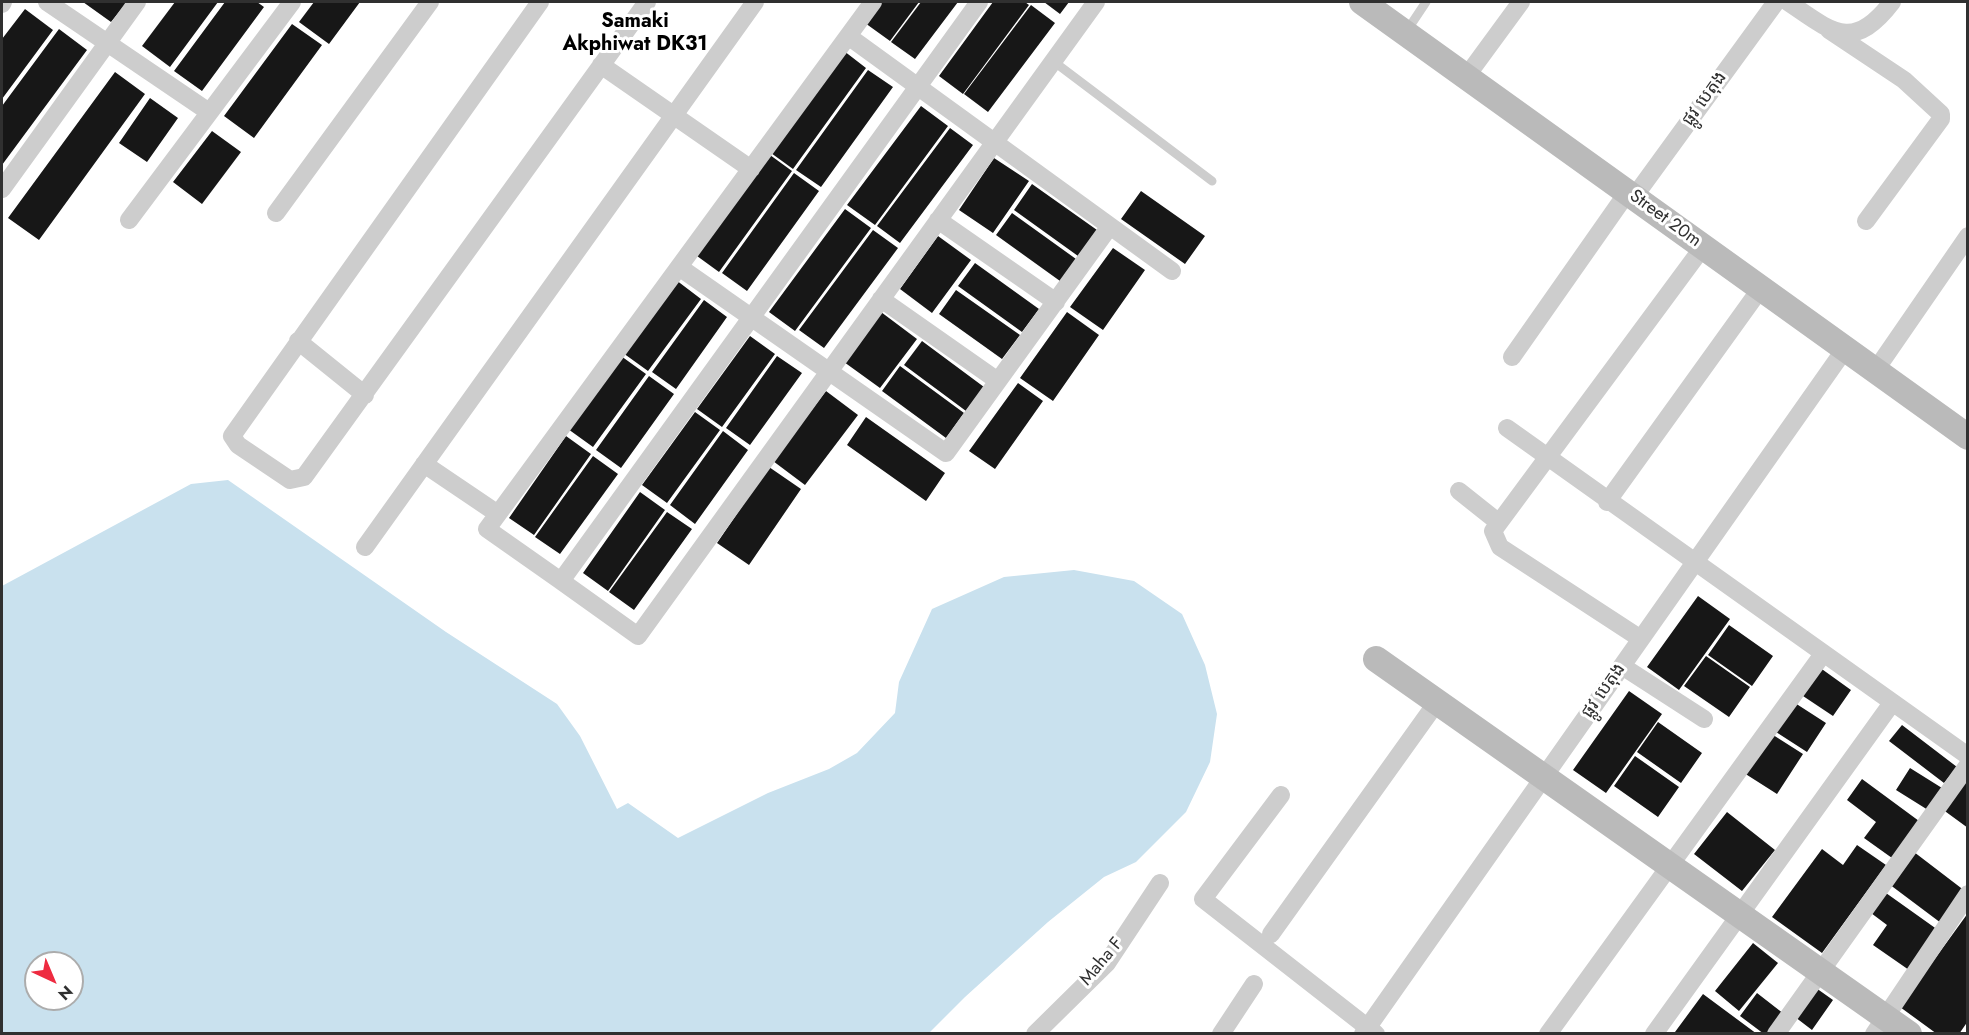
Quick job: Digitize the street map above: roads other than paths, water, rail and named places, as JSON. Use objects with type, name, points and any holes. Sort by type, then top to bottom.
[{"type":"street","points":[[47,2],[209,112]]},
{"type":"street","points":[[2,189],[137,2]]},
{"type":"street","points":[[129,220],[292,2]]},
{"type":"street","points":[[276,213],[430,2]]},
{"type":"street","points":[[532,4],[232,436],[238,445],[290,480],[304,477],[647,2]]},
{"type":"street","points":[[365,546],[755,2]]},
{"type":"street","points":[[873,2],[487,529],[638,636],[1096,2]]},
{"type":"street","points":[[561,581],[979,2]]},
{"type":"street","name":"Street 20m","points":[[1362,2],[1968,437]]},
{"type":"street","points":[[1466,77],[1521,2]]},
{"type":"street","name":"ផ្លូវ បេតុង","points":[[1512,357],[1776,2]]},
{"type":"street","points":[[1788,2],[1904,80],[1941,114],[1941,119],[1866,221]]},
{"type":"street","points":[[1829,30],[1850,34],[1868,27],[1892,2]]},
{"type":"street","points":[[848,36],[1172,271]]},
{"type":"street","points":[[601,65],[750,169]]},
{"type":"street","points":[[938,220],[1056,302]]},
{"type":"street","points":[[679,267],[946,453],[1110,226]]},
{"type":"street","points":[[1875,371],[1968,236]]},
{"type":"street","points":[[1641,639],[1500,547],[1493,531],[1703,247]]},
{"type":"street","points":[[1607,502],[1761,288]]},
{"type":"street","points":[[881,299],[998,381]]},
{"type":"street","points":[[298,341],[365,395]]},
{"type":"street","name":"ផ្លូវ បេតុង","points":[[1369,1032],[1545,776],[1845,349]]},
{"type":"street","points":[[1507,428],[1607,502],[1968,756]]},
{"type":"street","points":[[424,464],[498,514]]},
{"type":"street","points":[[1459,491],[1498,522]]},
{"type":"street","points":[[1548,1034],[1823,654]]},
{"type":"street","points":[[1376,659],[1821,970],[1880,1025],[1909,1034]]},
{"type":"street","points":[[1622,666],[1704,719]]},
{"type":"street","points":[[1271,934],[1437,702]]},
{"type":"street","points":[[1654,1034],[1892,703]]},
{"type":"street","points":[[1776,1034],[1968,765]]},
{"type":"street","points":[[1281,795],[1203,899],[1369,1032]]},
{"type":"street","name":"Maha F","points":[[1035,1034],[1107,963],[1160,883]]},
{"type":"street","points":[[1880,1025],[1968,894]]},
{"type":"street","points":[[1221,1034],[1254,984]]},
{"type":"lane","points":[[1406,32],[1426,2]]},
{"type":"lane","points":[[1053,61],[1212,181]]},
{"type":"water","points":[[228,480],[446,632],[557,704],[580,736],[617,809],[628,803],[678,838],[768,793],[829,769],[857,753],[895,713],[899,682],[932,609],[1004,577],[1074,570],[1134,581],[1182,614],[1205,665],[1217,714],[1210,762],[1186,812],[1136,862],[1104,877],[1048,922],[929,1033],[2,1033],[2,586],[191,484]]},
{"type":"district","name":"Samaki Akphiwat DK31","points":[[635,34]]}]
